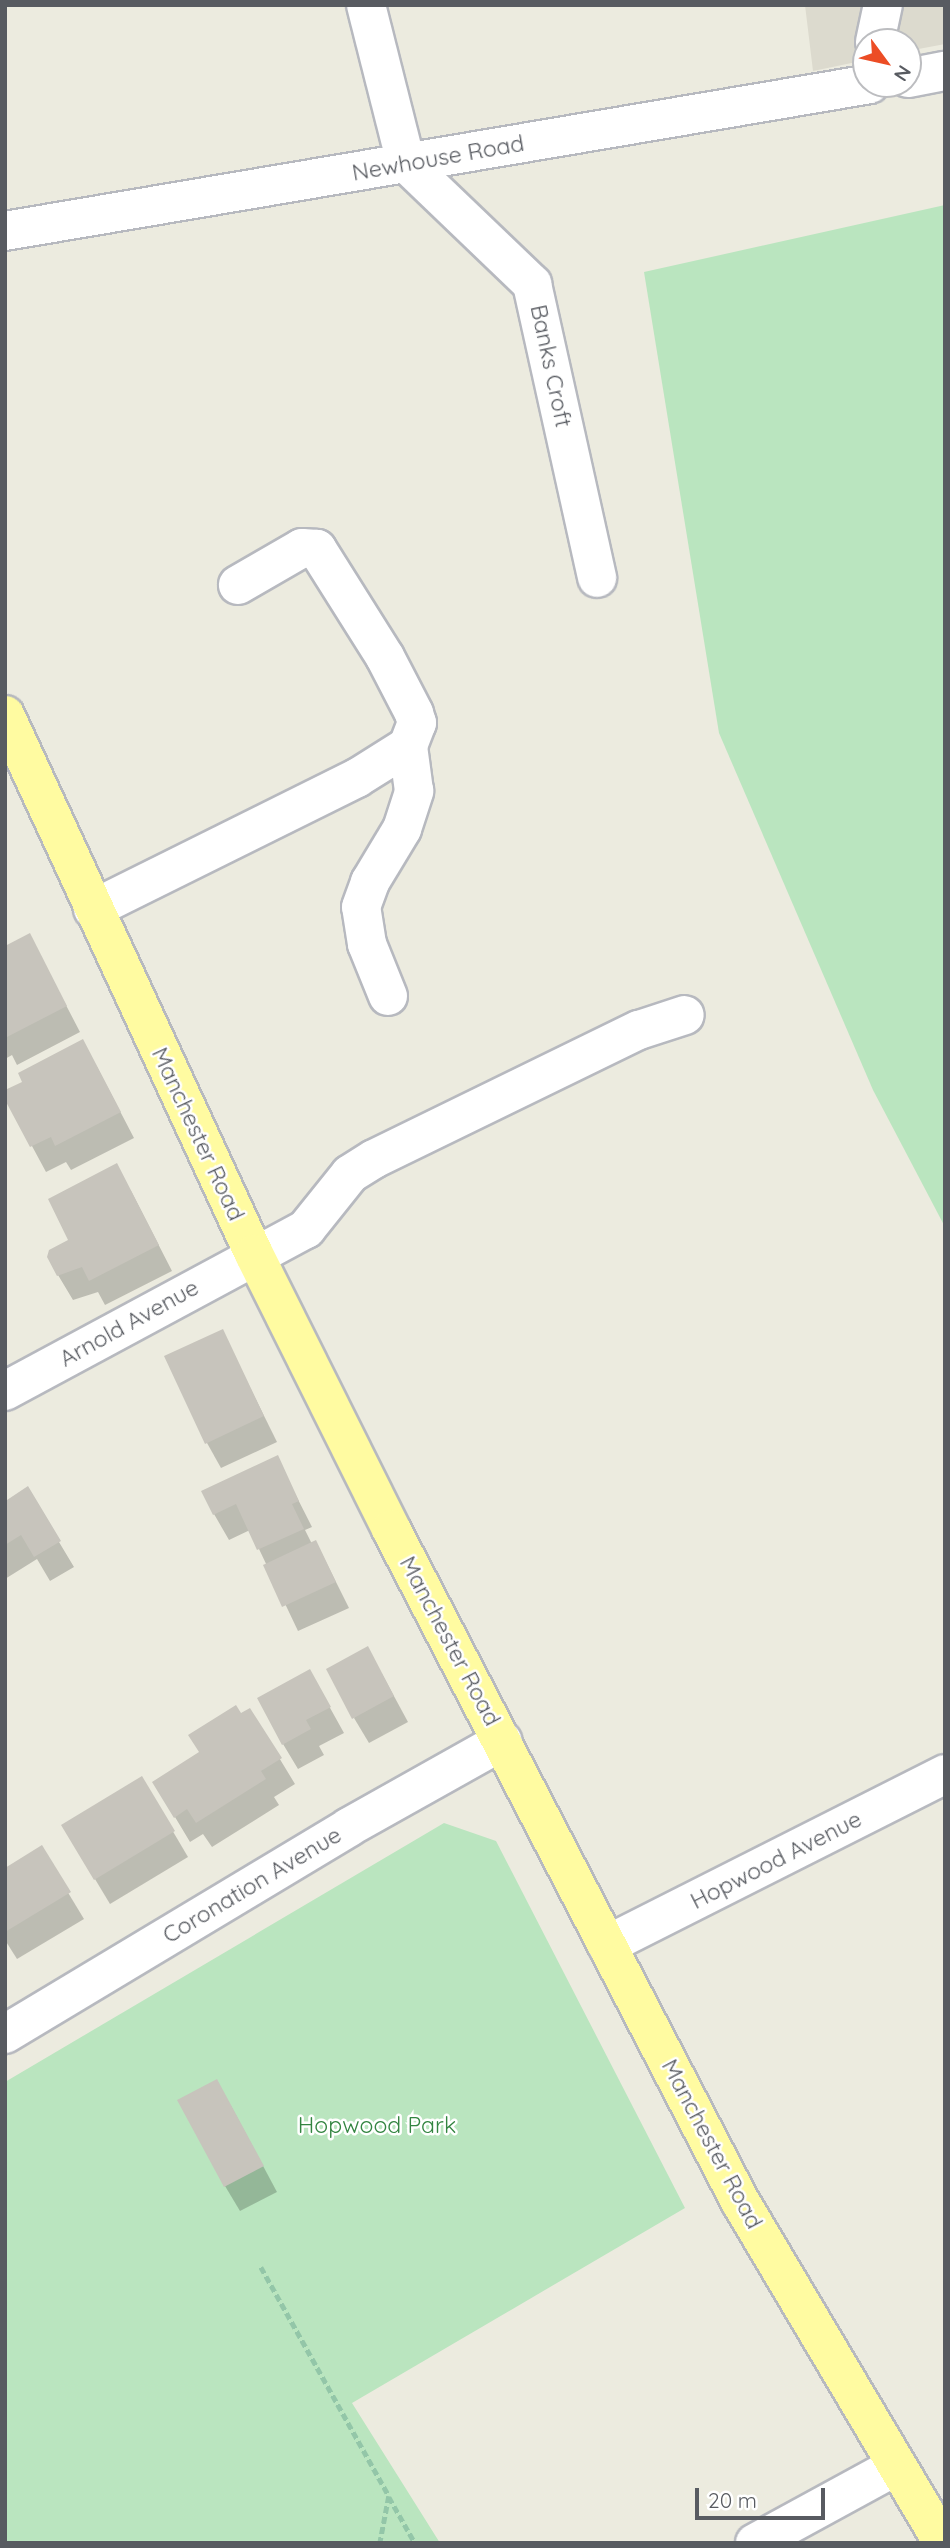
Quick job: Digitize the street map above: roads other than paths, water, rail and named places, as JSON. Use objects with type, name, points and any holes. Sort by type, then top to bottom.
[{"type":"main road","name":"Manchester Road","points":[[5,715],[254,1255],[502,1741],[740,2200],[943,2543]]},
{"type":"street","points":[[366,5],[406,163]]},
{"type":"street","points":[[878,28],[883,5]]},
{"type":"street","points":[[922,75],[945,71]]},
{"type":"street","name":"Newhouse Road","points":[[5,231],[852,86]]},
{"type":"street","name":"Banks Croft","points":[[406,163],[533,284],[597,578]]},
{"type":"street","points":[[238,585],[302,548],[317,550],[385,657],[414,713],[416,723],[408,746],[414,791],[402,830],[370,882],[361,907],[368,944],[388,996]]},
{"type":"street","points":[[93,909],[357,778],[408,746]]},
{"type":"street","name":"Arnold Avenue","points":[[5,1391],[306,1229],[350,1174],[374,1159],[639,1030],[685,1015]]},
{"type":"street","name":"Coronation Avenue","points":[[5,2035],[349,1827],[502,1741]]},
{"type":"street","name":"Hopwood Avenue","points":[[607,1945],[945,1774]]},
{"type":"street","points":[[755,2543],[896,2466]]},
{"type":"park label","name":"Hopwood Park","points":[[377,2125]]}]
